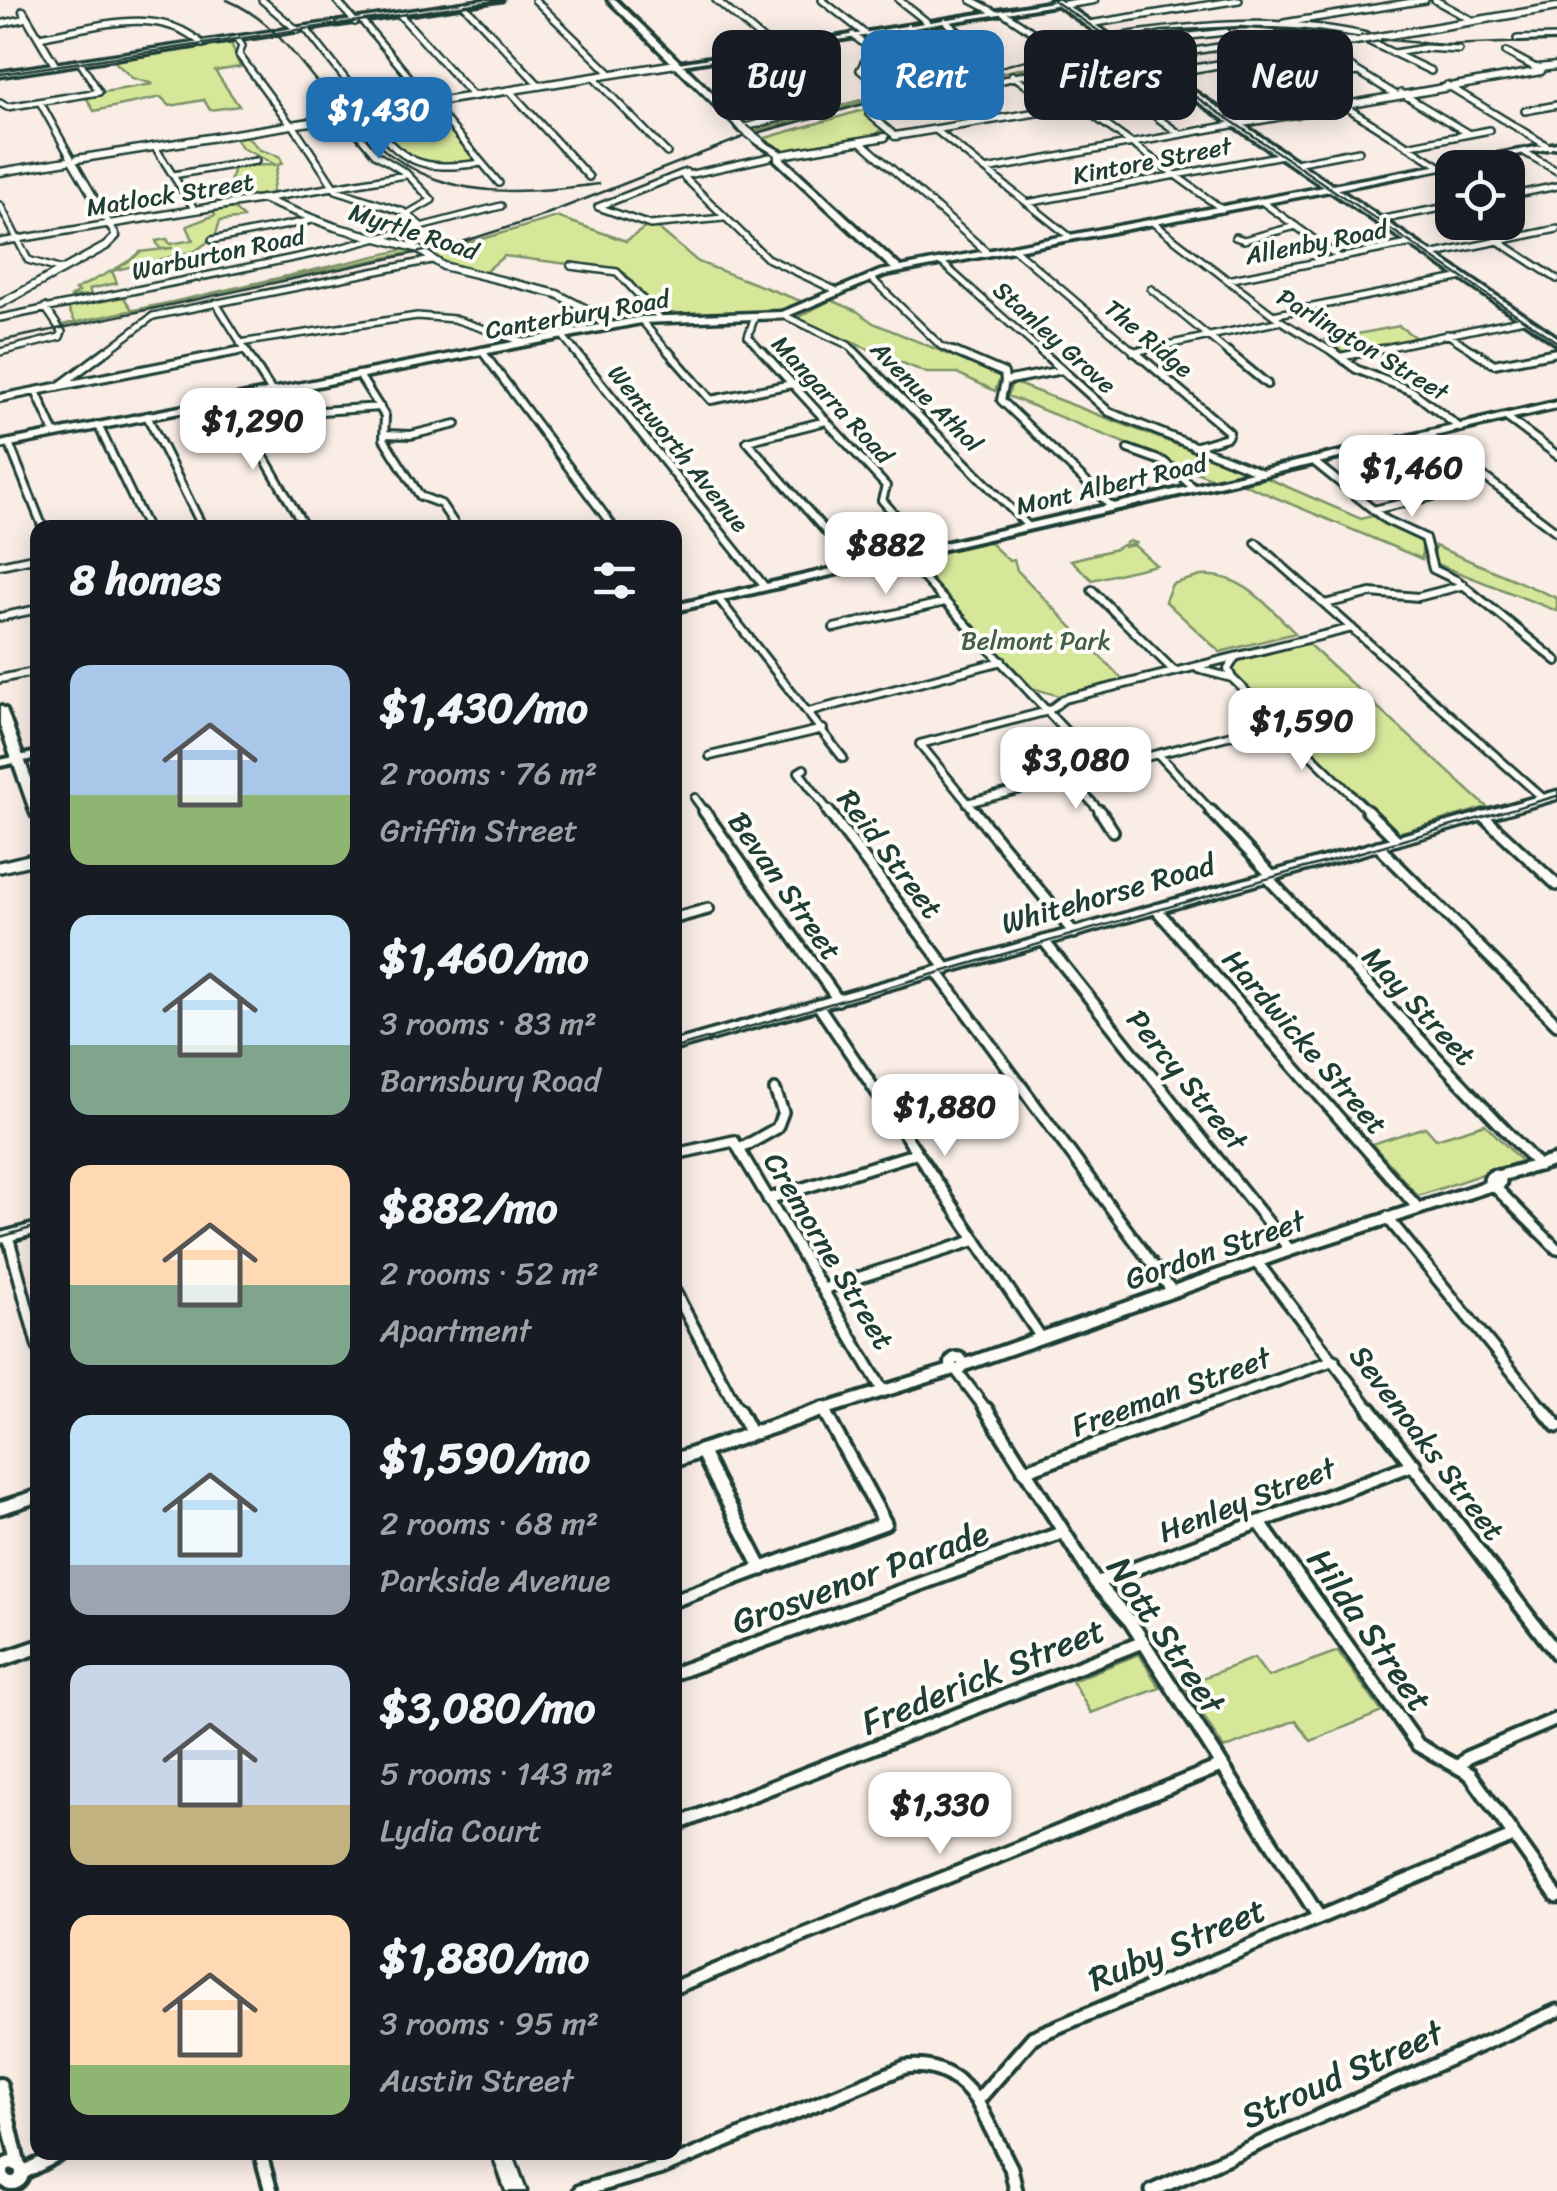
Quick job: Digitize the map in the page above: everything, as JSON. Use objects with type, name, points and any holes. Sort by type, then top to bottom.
[{"type":"main road","points":[[0,74],[498,0]]},
{"type":"main road","points":[[612,0],[743,129],[899,270]]},
{"type":"main road","points":[[888,30],[1058,3],[1098,30]]},
{"type":"main road","points":[[841,37],[861,34]]},
{"type":"main road","points":[[676,64],[712,58]]},
{"type":"main road","points":[[1197,97],[1525,319],[1549,327],[1557,341]]},
{"type":"main road","name":"Canterbury Road","points":[[1525,152],[1553,146]]},
{"type":"main road","name":"Canterbury Road","points":[[5,444],[659,317],[783,315],[870,277],[899,270],[1435,168]]},
{"type":"main road","name":"Mont Albert Road","points":[[682,606],[1557,406]]},
{"type":"main road","points":[[0,709],[30,793]]},
{"type":"main road","points":[[0,763],[30,757]]},
{"type":"main road","name":"Whitehorse Road","points":[[682,1044],[1550,797]]},
{"type":"main road","points":[[4,1237],[30,1230]]},
{"type":"main road","points":[[505,2160],[516,2191]]},
{"type":"street","points":[[17,0],[55,66]]},
{"type":"street","points":[[262,0],[301,30],[372,112]]},
{"type":"street","points":[[336,0],[432,102],[499,183]]},
{"type":"street","points":[[536,0],[611,74]]},
{"type":"street","points":[[716,0],[751,30]]},
{"type":"street","points":[[822,0],[861,32]]},
{"type":"street","points":[[900,0],[1024,30]]},
{"type":"street","points":[[962,17],[971,0]]},
{"type":"street","points":[[1058,3],[1094,0]]},
{"type":"street","points":[[1089,24],[1239,0]]},
{"type":"street","points":[[1173,30],[1279,26],[1425,0]]},
{"type":"street","points":[[1435,0],[1473,22]]},
{"type":"street","points":[[464,5],[540,86]]},
{"type":"street","points":[[1353,42],[1557,7]]},
{"type":"street","points":[[400,15],[473,96]]},
{"type":"street","points":[[962,17],[971,30]]},
{"type":"street","points":[[0,24],[26,18]]},
{"type":"street","points":[[38,37],[160,22],[189,28],[202,44]]},
{"type":"street","points":[[1279,26],[1368,39],[1431,71]]},
{"type":"street","points":[[906,27],[911,30]]},
{"type":"street","points":[[854,35],[861,41]]},
{"type":"street","points":[[1353,38],[1368,39]]},
{"type":"street","points":[[1517,39],[1557,38]]},
{"type":"street","points":[[237,39],[242,46],[239,54],[332,187],[358,201],[409,213],[421,226]]},
{"type":"street","points":[[1394,53],[1425,48],[1459,50]]},
{"type":"street","points":[[1506,52],[1538,69]]},
{"type":"street","points":[[0,103],[7,106],[99,92],[80,62]]},
{"type":"street","points":[[0,172],[676,64]]},
{"type":"street","points":[[1353,103],[1557,67]]},
{"type":"street","points":[[1353,69],[1469,134]]},
{"type":"street","points":[[889,134],[869,114],[1024,72]]},
{"type":"street","points":[[1353,73],[1358,72]]},
{"type":"street","points":[[1012,75],[1024,84]]},
{"type":"street","points":[[593,77],[668,152]]},
{"type":"street","points":[[1448,86],[1553,146]]},
{"type":"street","points":[[509,90],[588,177]]},
{"type":"street","points":[[0,304],[113,242],[116,236],[40,102]]},
{"type":"street","points":[[1525,112],[1557,105]]},
{"type":"street","points":[[1353,112],[1435,163]]},
{"type":"street","points":[[364,114],[392,150],[428,169],[482,163]]},
{"type":"street","points":[[723,218],[650,224],[598,207],[692,171],[889,134],[937,131],[1024,116]]},
{"type":"street","points":[[344,117],[375,154],[432,200],[409,213]]},
{"type":"street","points":[[743,129],[775,120]]},
{"type":"street","points":[[1099,120],[1222,208]]},
{"type":"street","points":[[1161,120],[1181,134]]},
{"type":"street","points":[[986,170],[1260,120]]},
{"type":"street","points":[[1407,146],[1490,130]]},
{"type":"street","points":[[937,131],[1070,237]]},
{"type":"street","points":[[863,141],[988,253]]},
{"type":"street","points":[[155,147],[195,210]]},
{"type":"street","points":[[1295,163],[1358,152]]},
{"type":"street","points":[[1525,153],[1557,171]]},
{"type":"street","name":"Kintore Street","points":[[1027,203],[1284,156]]},
{"type":"street","points":[[173,175],[256,161]]},
{"type":"street","points":[[692,171],[684,179],[767,258],[839,292]]},
{"type":"street","name":"Matlock Street","points":[[0,242],[405,175]]},
{"type":"street","points":[[1525,193],[1557,186]]},
{"type":"street","name":"Myrtle Road","points":[[262,198],[313,220],[416,248],[442,266],[557,294],[588,310],[606,326]]},
{"type":"street","points":[[1261,201],[1340,258]]},
{"type":"street","points":[[0,206],[28,260],[62,270]]},
{"type":"street","name":"Warburton Road","points":[[0,318],[202,278],[501,206]]},
{"type":"street","points":[[1380,220],[1435,209]]},
{"type":"street","points":[[212,240],[313,220]]},
{"type":"street","name":"Parlington Street","points":[[1152,222],[1281,321],[1315,338],[1356,369],[1412,391],[1460,428]]},
{"type":"street","points":[[1226,230],[1240,240],[1296,226]]},
{"type":"street","points":[[1525,235],[1557,229]]},
{"type":"street","points":[[1430,254],[1498,240],[1557,279]]},
{"type":"street","name":"Allenby Road","points":[[1227,280],[1413,243]]},
{"type":"street","name":"The Ridge","points":[[1012,248],[1229,432],[1228,437],[1194,447]]},
{"type":"street","points":[[58,387],[153,316],[432,260]]},
{"type":"street","name":"Stanley Grove","points":[[941,262],[1117,417],[1258,474]]},
{"type":"street","points":[[419,263],[442,266]]},
{"type":"street","points":[[571,266],[617,272],[659,317]]},
{"type":"street","points":[[870,277],[941,346],[1006,378],[1022,379],[1062,370]]},
{"type":"street","points":[[1273,315],[1462,277]]},
{"type":"street","points":[[1151,289],[1267,384]]},
{"type":"street","points":[[216,303],[272,392]]},
{"type":"street","points":[[0,352],[60,337],[62,332],[45,308]]},
{"type":"street","name":"Avenue Athol","points":[[783,315],[848,345],[1028,526]]},
{"type":"street","points":[[0,398],[242,346],[418,316],[454,320],[524,342]]},
{"type":"street","name":"Mangarra Road","points":[[754,318],[748,336],[886,486],[882,500],[926,550]]},
{"type":"street","points":[[1340,356],[1525,319]]},
{"type":"street","points":[[641,320],[710,400],[792,384]]},
{"type":"street","points":[[1134,352],[1281,321]]},
{"type":"street","points":[[1447,334],[1494,364],[1557,352]]},
{"type":"street","name":"Wentworth Avenue","points":[[562,335],[766,587]]},
{"type":"street","points":[[482,350],[608,520]]},
{"type":"street","points":[[359,375],[385,416],[384,434],[420,496],[441,504],[452,520]]},
{"type":"street","points":[[1006,378],[1002,400],[1112,507]]},
{"type":"street","points":[[36,391],[55,434]]},
{"type":"street","points":[[231,400],[300,520]]},
{"type":"street","points":[[321,411],[352,412],[380,407]]},
{"type":"street","points":[[148,416],[200,520]]},
{"type":"street","points":[[1506,417],[1557,454]]},
{"type":"street","points":[[826,421],[747,441],[856,566]]},
{"type":"street","points":[[384,434],[408,436],[456,424]]},
{"type":"street","points":[[98,426],[142,520]]},
{"type":"street","points":[[1429,435],[1557,532]]},
{"type":"street","points":[[5,444],[39,520]]},
{"type":"street","points":[[1128,449],[1164,462],[1194,488]]},
{"type":"street","points":[[1312,461],[1373,510],[1429,544],[1430,562],[1557,661]]},
{"type":"street","points":[[1373,510],[1442,494]]},
{"type":"street","points":[[1256,544],[1550,797]]},
{"type":"street","points":[[902,555],[1100,768]]},
{"type":"street","points":[[0,565],[30,559]]},
{"type":"street","points":[[1324,604],[1372,593],[1418,597],[1464,586]]},
{"type":"street","points":[[1092,590],[1175,672]]},
{"type":"street","points":[[718,598],[843,758]]},
{"type":"street","points":[[834,628],[945,602]]},
{"type":"street","points":[[0,617],[30,611]]},
{"type":"street","points":[[1074,932],[920,744],[1048,710],[1064,699],[1352,628]]},
{"type":"street","points":[[1232,678],[1230,663],[1237,656]]},
{"type":"street","points":[[809,712],[1002,661]]},
{"type":"street","points":[[1191,668],[1232,678],[1397,840]]},
{"type":"street","points":[[0,680],[30,673]]},
{"type":"street","points":[[1030,691],[1064,699]]},
{"type":"street","points":[[967,803],[1278,723]]},
{"type":"street","points":[[710,756],[822,729]]},
{"type":"street","name":"May Street","points":[[1158,754],[1538,1166]]},
{"type":"street","name":"Reid Street","points":[[804,769],[800,772],[1172,1291]]},
{"type":"street","points":[[1068,776],[1111,822],[1113,831]]},
{"type":"street","name":"Bevan Street","points":[[696,798],[838,1000]]},
{"type":"street","points":[[1483,816],[1557,885]]},
{"type":"street","points":[[1378,846],[1557,1024]]},
{"type":"street","points":[[0,867],[30,860]]},
{"type":"street","points":[[682,916],[708,909]]},
{"type":"street","name":"Hardwicke Street","points":[[1156,909],[1417,1207]]},
{"type":"street","name":"Percy Street","points":[[1044,941],[1290,1250]]},
{"type":"street","points":[[818,1005],[1040,1336]]},
{"type":"street","points":[[740,1149],[767,1139],[783,1122],[785,1109],[775,1090]]},
{"type":"street","name":"Cremorne Street","points":[[682,1151],[732,1140],[740,1149],[882,1389]]},
{"type":"street","points":[[768,1199],[917,1153]]},
{"type":"street","name":"Gordon Street","points":[[682,1458],[1557,1160]]},
{"type":"street","points":[[1495,1182],[1557,1250]]},
{"type":"street","points":[[1387,1217],[1427,1264],[1438,1285],[1557,1426]]},
{"type":"street","points":[[4,1237],[30,1321]]},
{"type":"street","points":[[823,1289],[976,1240]]},
{"type":"street","name":"Sevenoaks Street","points":[[1257,1262],[1557,1654]]},
{"type":"street","points":[[682,1305],[750,1434]]},
{"type":"street","name":"Freeman Street","points":[[1024,1471],[1334,1360]]},
{"type":"street","name":"Nott Street","points":[[958,1365],[1096,1583],[1143,1642],[1319,1917]]},
{"type":"street","points":[[682,1598],[885,1524],[823,1410]]},
{"type":"street","points":[[701,1451],[762,1569]]},
{"type":"street","name":"Henley Street","points":[[1096,1583],[1414,1464]]},
{"type":"street","points":[[0,1508],[30,1499]]},
{"type":"street","name":"Hilda Street","points":[[1259,1522],[1420,1747],[1460,1766],[1557,1896]]},
{"type":"street","name":"Grosvenor Parade","points":[[682,1671],[1064,1532]]},
{"type":"street","name":"Frederick Street","points":[[682,1822],[1143,1642]]},
{"type":"street","points":[[0,1660],[30,1650]]},
{"type":"street","points":[[1460,1766],[1468,1758],[1557,1719]]},
{"type":"street","points":[[682,1984],[1222,1766]]},
{"type":"street","name":"Ruby Street","points":[[977,2102],[1039,2034],[1514,1836]]},
{"type":"street","name":"Stroud Street","points":[[1152,2191],[1557,2011]]},
{"type":"street","points":[[682,2160],[905,2068],[942,2070],[963,2083],[977,2102],[1011,2168],[1016,2191]]},
{"type":"street","points":[[0,2085],[11,2138],[10,2176],[45,2160]]},
{"type":"street","points":[[262,2160],[271,2191]]},
{"type":"street","points":[[580,2191],[681,2160]]},
{"type":"green space","points":[[231,43],[240,67],[215,71],[239,106],[210,110],[204,100],[170,106],[161,97],[94,111],[85,95],[153,84],[132,78],[113,60]]},
{"type":"green space","points":[[861,111],[861,120],[871,120],[882,129],[875,136],[781,153],[762,139],[841,120],[841,116]]},
{"type":"green space","points":[[440,118],[477,162],[422,162],[400,150],[378,128]]},
{"type":"green space","points":[[783,120],[797,120],[752,132],[748,129]]},
{"type":"green space","points":[[245,135],[260,150],[279,156],[283,163],[278,165],[271,195],[227,196],[234,166],[276,165],[242,148],[234,137]]},
{"type":"green space","points":[[232,206],[243,218],[220,221],[215,237],[195,251],[112,271],[140,252],[173,248],[160,249],[156,241],[167,239],[170,244],[193,240],[187,226],[215,215],[212,209]]},
{"type":"green space","points":[[557,217],[626,241],[646,227],[658,228],[698,262],[806,303],[758,315],[659,315],[625,273],[617,270],[504,256],[485,272],[447,265],[431,254]]},
{"type":"green space","points":[[411,248],[417,251],[177,301]]},
{"type":"green space","points":[[112,271],[117,283],[89,289],[91,295],[70,297],[79,292],[75,290]]},
{"type":"green space","points":[[122,295],[133,310],[62,325],[75,322],[67,306]]},
{"type":"green space","points":[[831,300],[873,323],[1001,376],[995,391],[957,373],[927,373],[795,319]]},
{"type":"green space","points":[[1399,326],[1416,338],[1344,354],[1326,340]]},
{"type":"green space","points":[[1012,382],[1246,471],[1213,479],[1008,396]]},
{"type":"green space","points":[[1267,478],[1361,519],[1372,516],[1422,543],[1422,559],[1241,483]]},
{"type":"green space","name":"Belmont Park","points":[[988,541],[1009,561],[1014,560],[1017,570],[1123,680],[1059,696],[1032,688],[912,559]]},
{"type":"green space","points":[[1129,541],[1135,543],[1123,547],[1134,545],[1156,565],[1092,580],[1071,560],[1116,549]]},
{"type":"green space","points":[[1435,546],[1557,598],[1557,611],[1434,563]]},
{"type":"green space","points":[[1216,576],[1242,585],[1295,633],[1220,652],[1165,601],[1172,584]]},
{"type":"green space","points":[[1307,643],[1487,807],[1391,835],[1232,678],[1230,663],[1248,654]]},
{"type":"green space","points":[[1485,1124],[1521,1161],[1418,1196],[1372,1144],[1425,1127],[1436,1139]]},
{"type":"green space","points":[[1338,1651],[1382,1712],[1311,1741],[1296,1720],[1224,1749],[1184,1685],[1254,1658],[1268,1677]]},
{"type":"green space","points":[[1139,1654],[1160,1688],[1091,1713],[1072,1681]]},
{"type":"tram line","points":[[0,74],[501,0]]},
{"type":"tram line","points":[[1053,0],[1557,342]]},
{"type":"tram line","points":[[682,1046],[1557,796]]},
{"type":"tram line","points":[[0,1237],[30,1228]]},
{"type":"railway","points":[[227,0],[253,14],[274,32],[344,113],[405,164],[436,179],[469,188],[506,191],[599,184]]},
{"type":"railway","points":[[0,341],[453,245],[534,219],[746,136],[1078,46],[1162,31],[1241,27],[1445,45],[1557,41]]}]
